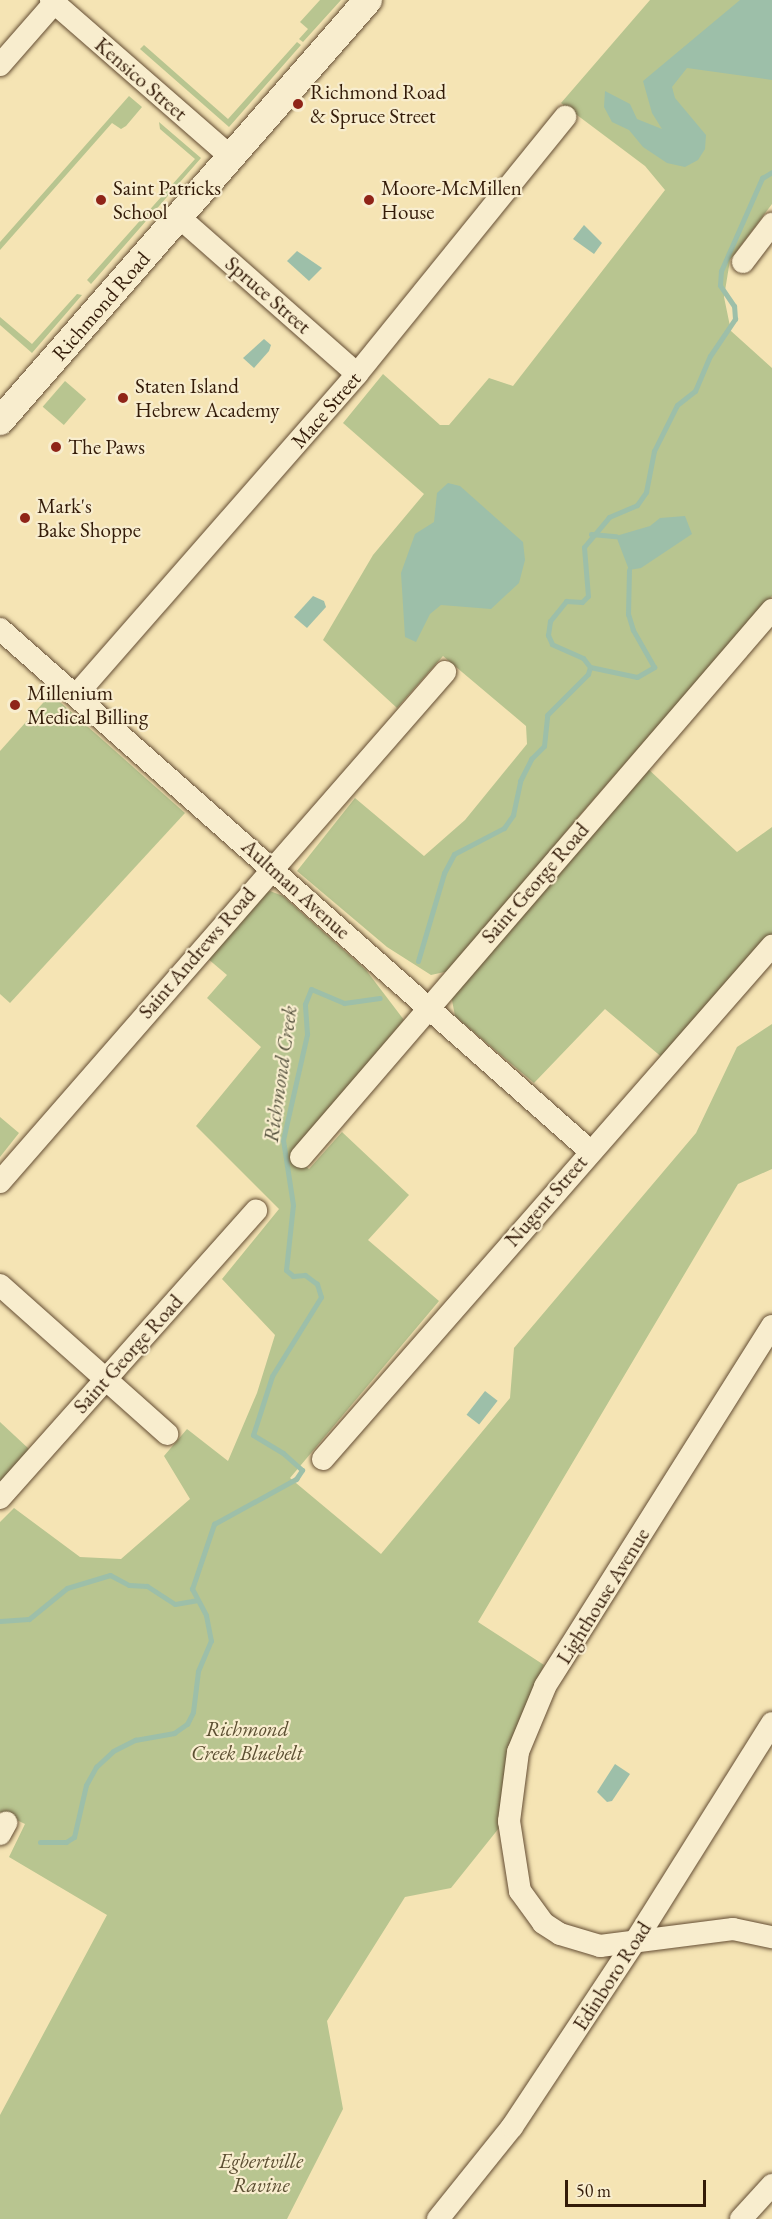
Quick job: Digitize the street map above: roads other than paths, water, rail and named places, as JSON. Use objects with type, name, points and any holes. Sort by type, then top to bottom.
[{"type":"street","name":"Richmond Road","points":[[2,416],[368,0]]},
{"type":"street","name":"Kensico Street","points":[[54,1],[231,157]]},
{"type":"street","points":[[0,65],[54,1]]},
{"type":"street","name":"Mace Street","points":[[77,694],[357,374],[565,117]]},
{"type":"street","name":"Spruce Street","points":[[179,217],[357,374]]},
{"type":"street","points":[[743,262],[772,224]]},
{"type":"street","name":"Saint George Road","points":[[301,1157],[428,1006],[772,610]]},
{"type":"street","name":"Aultman Avenue","points":[[0,628],[590,1151]]},
{"type":"street","name":"Saint Andrews Road","points":[[0,1182],[272,867],[445,672]]},
{"type":"street","name":"Nugent Street","points":[[323,1459],[590,1151],[772,946]]},
{"type":"street","name":"Saint George Road","points":[[0,1498],[256,1211]]},
{"type":"street","points":[[0,1285],[167,1434]]},
{"type":"street","name":"Lighthouse Avenue","points":[[636,1940],[600,1946],[560,1934],[543,1923],[520,1891],[509,1821],[511,1785],[529,1721],[545,1687],[772,1326]]},
{"type":"street","name":"Edinboro Road","points":[[438,2219],[512,2127],[636,1940],[772,1723]]},
{"type":"street","points":[[636,1940],[733,1929],[772,1937]]},
{"type":"street","points":[[741,2219],[772,2185]]},
{"type":"waterway","name":"Richmond Creek","points":[[418,961],[444,873],[454,854],[504,828],[513,815],[520,781],[531,759],[544,746],[547,715],[588,674],[590,667],[583,658],[552,644],[548,635],[550,621],[566,601],[582,602],[588,596],[584,547],[609,517],[637,505],[646,492],[654,451],[677,405],[695,391],[710,356],[735,319],[734,306],[720,285],[721,271],[762,178],[772,172]]},
{"type":"waterway","points":[[591,534],[616,536]]},
{"type":"waterway","points":[[590,667],[637,677],[654,667],[633,630],[628,614],[629,570]]},
{"type":"waterway","name":"Richmond Creek","points":[[40,1842],[66,1842],[74,1837],[86,1785],[96,1767],[113,1751],[135,1740],[174,1733],[187,1724],[193,1712],[198,1671],[211,1641],[206,1615],[192,1589],[214,1524],[296,1479],[302,1470],[283,1453],[253,1435],[272,1376],[321,1297],[317,1284],[305,1275],[293,1276],[286,1270],[293,1205],[283,1140],[307,1034],[305,1004],[311,989],[344,1003],[380,998]]},
{"type":"waterway","points":[[0,1621],[29,1619],[67,1588],[110,1575],[129,1585],[147,1586],[175,1604],[197,1600]]},
{"type":"place","name":"Richmond Road & Spruce Street","points":[[298,104]]},
{"type":"place","name":"Saint Patricks School","points":[[101,200]]},
{"type":"place","name":"Moore-McMillen House","points":[[369,200]]},
{"type":"place","name":"Staten Island Hebrew Academy","points":[[123,398]]},
{"type":"place","name":"The Paws","points":[[56,447]]},
{"type":"place","name":"Mark's Bake Shoppe","points":[[25,518]]},
{"type":"place","name":"Millenium Medical Billing","points":[[15,705]]},
{"type":"park label","name":"Richmond Creek Bluebelt","points":[[247,1741]]},
{"type":"park label","name":"Egbertville Ravine","points":[[261,2173]]}]
